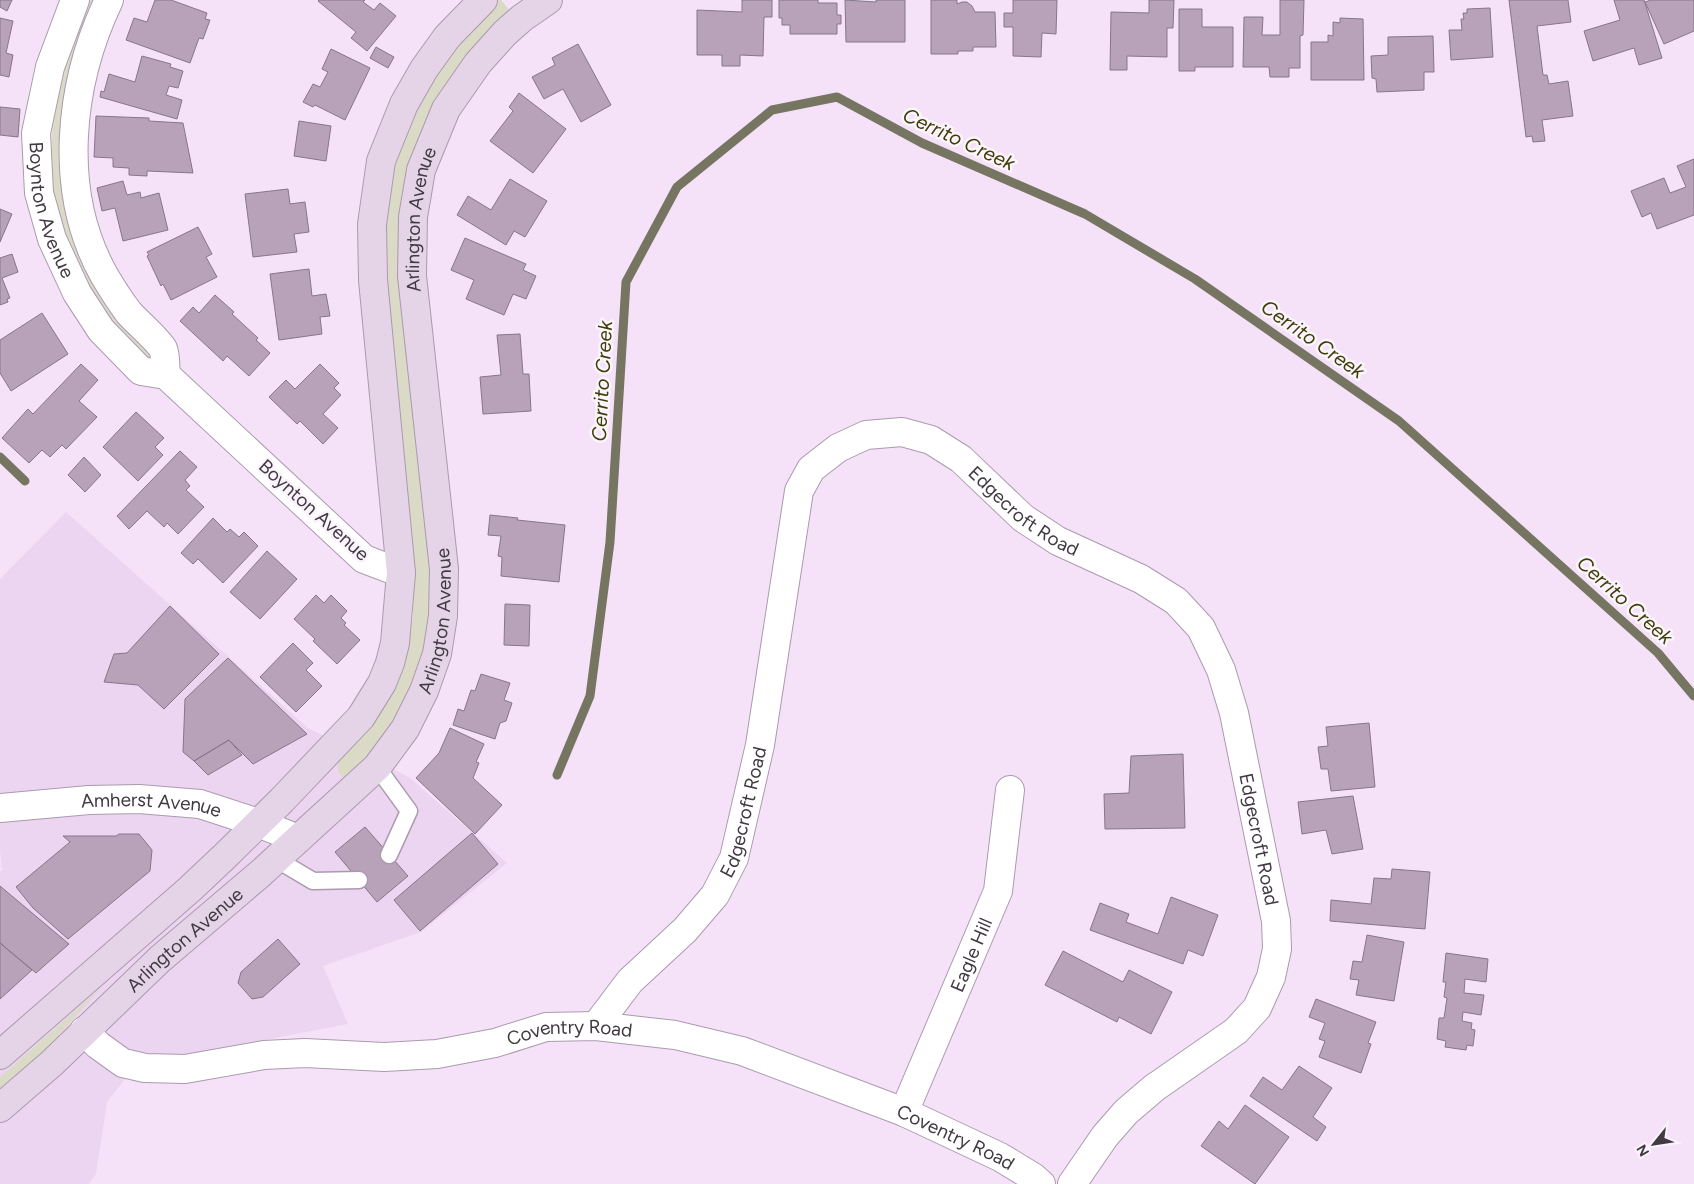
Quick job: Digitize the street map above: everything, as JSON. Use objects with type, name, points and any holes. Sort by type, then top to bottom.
[{"type":"main road","name":"Arlington Avenue","points":[[0,1055],[190,889],[258,823],[361,716],[382,683],[395,643],[401,574],[373,280],[372,224],[381,161],[404,104],[424,69],[447,37],[483,0]]},
{"type":"main road","name":"Arlington Avenue","points":[[0,1108],[52,1063],[160,959],[276,859],[377,767],[405,729],[424,690],[437,654],[443,616],[444,569],[412,276],[413,218],[421,170],[446,109],[478,63],[505,33],[522,18],[548,0]]},
{"type":"street","name":"Boynton Avenue","points":[[75,0],[50,67],[36,133],[39,193],[52,239],[77,293],[101,330],[140,371],[166,375],[364,559],[401,574]]},
{"type":"street","name":"Boynton Avenue","points":[[109,0],[88,53],[74,116],[74,177],[83,226],[104,274],[128,312],[163,348],[166,375]]},
{"type":"street","name":"Edgecroft Road","points":[[596,1026],[630,981],[685,930],[715,895],[734,858],[760,745],[799,491],[811,469],[838,448],[866,435],[902,432],[931,440],[960,459],[1023,518],[1058,540],[1141,579],[1176,601],[1201,628],[1220,670],[1234,713],[1276,921],[1277,949],[1275,959],[1271,977],[1257,1008],[1236,1031],[1154,1088],[1126,1112],[1105,1136],[1072,1184]]},
{"type":"street","name":"Eagle Hill","points":[[904,1112],[998,891],[1010,790]]},
{"type":"street","name":"Amherst Avenue","points":[[0,808],[89,800],[139,799],[210,806],[298,839]]},
{"type":"street","name":"Coventry Road","points":[[84,1031],[98,1045],[123,1063],[145,1068],[185,1069],[273,1055],[305,1053],[384,1057],[437,1054],[495,1043],[546,1027],[596,1026],[675,1035],[742,1051],[904,1112],[1000,1158],[1033,1177],[1041,1184]]},
{"type":"lane","points":[[377,767],[409,811],[389,855]]},
{"type":"lane","points":[[276,859],[313,881],[359,880]]},
{"type":"shaded area","points":[[66,512],[308,728],[409,777],[507,863],[421,932],[323,966],[348,1024],[133,1069],[107,1102],[96,1174],[88,1184],[0,1184],[0,871],[2,871],[0,851],[0,579]]},
{"type":"green space","points":[[85,0],[101,0],[65,166],[154,356],[150,365],[98,311],[57,222],[51,180],[53,110],[77,20]]},
{"type":"green space","points":[[494,0],[501,0],[512,13],[415,169],[433,551],[434,637],[391,738],[349,779],[343,777],[338,772],[338,761],[361,736],[404,659],[413,618],[413,584],[383,243],[394,162],[408,119],[442,61]]},
{"type":"green space","points":[[102,987],[40,1056],[0,1092],[0,1077]]},
{"type":"building","points":[[0,0],[12,0],[7,11],[0,7]]},
{"type":"building","points":[[155,0],[171,0],[207,13],[205,19],[210,20],[203,39],[199,38],[190,63],[126,40],[134,18],[147,22]]},
{"type":"building","points":[[319,0],[365,0],[363,2],[374,10],[380,3],[396,16],[367,51],[351,38],[356,32]]},
{"type":"building","points":[[742,0],[772,0],[772,17],[764,17],[763,56],[740,55],[740,66],[722,66],[722,55],[697,55],[697,10],[742,12]]},
{"type":"building","points":[[779,0],[818,0],[818,3],[837,3],[837,15],[841,15],[841,24],[837,24],[837,34],[790,34],[790,25],[782,25],[782,18],[779,18]]},
{"type":"building","points":[[845,0],[876,2],[876,0],[905,0],[905,42],[846,42]]},
{"type":"building","points":[[931,0],[957,0],[957,4],[967,2],[975,12],[995,12],[996,47],[973,47],[973,51],[958,51],[958,54],[931,54]]},
{"type":"building","points":[[1013,0],[1057,0],[1056,34],[1042,33],[1041,57],[1013,56],[1013,27],[1004,27],[1004,13],[1013,13]]},
{"type":"building","points":[[1149,0],[1174,0],[1173,28],[1167,28],[1167,57],[1127,56],[1127,70],[1110,70],[1111,12],[1149,13]]},
{"type":"building","points":[[1280,0],[1304,0],[1303,35],[1300,36],[1300,68],[1289,68],[1289,77],[1270,77],[1269,67],[1243,67],[1244,17],[1263,17],[1262,35],[1280,35]]},
{"type":"building","points":[[1509,0],[1568,0],[1571,22],[1537,26],[1543,75],[1547,75],[1549,84],[1568,81],[1573,116],[1542,120],[1545,141],[1533,142],[1532,136],[1526,137]]},
{"type":"building","points":[[1614,0],[1644,0],[1662,58],[1639,65],[1634,48],[1593,61],[1584,31],[1620,20]]},
{"type":"building","points":[[1651,0],[1694,0],[1694,31],[1664,44],[1645,2]]},
{"type":"building","points":[[1490,8],[1493,57],[1451,60],[1449,30],[1462,30],[1461,19],[1464,19],[1463,13],[1467,13],[1467,9]]},
{"type":"building","points":[[1179,9],[1202,9],[1202,27],[1233,27],[1233,67],[1195,67],[1195,71],[1179,71]]},
{"type":"building","points":[[0,18],[13,21],[6,53],[13,55],[9,77],[0,75]]},
{"type":"building","points":[[1340,18],[1363,19],[1364,80],[1311,80],[1311,42],[1328,42],[1328,35],[1333,36],[1333,22],[1340,23]]},
{"type":"building","points":[[1433,36],[1434,72],[1424,72],[1424,90],[1377,92],[1376,79],[1372,78],[1371,56],[1388,55],[1388,37]]},
{"type":"building","points":[[578,44],[611,105],[581,122],[563,89],[544,99],[532,77],[555,65],[552,58]]},
{"type":"building","points":[[376,47],[394,57],[388,68],[370,58]]},
{"type":"building","points":[[331,49],[370,68],[345,120],[315,105],[313,107],[303,102],[313,84],[320,87],[328,72],[322,69]]},
{"type":"building","points":[[142,56],[171,64],[170,67],[183,71],[178,88],[169,86],[166,95],[182,100],[177,119],[100,97],[101,91],[104,92],[109,74],[135,82]]},
{"type":"building","points":[[519,93],[566,129],[533,173],[490,141],[513,111],[509,107]]},
{"type":"building","points":[[0,107],[20,109],[18,137],[0,135]]},
{"type":"building","points":[[96,116],[149,118],[149,121],[183,123],[193,173],[147,171],[147,176],[129,175],[129,168],[113,167],[113,158],[94,157]]},
{"type":"building","points":[[299,121],[331,126],[326,161],[294,156]]},
{"type":"building","points":[[1694,159],[1694,215],[1657,229],[1651,213],[1642,217],[1631,191],[1664,178],[1670,193],[1686,187],[1677,166]]},
{"type":"building","points":[[510,179],[547,201],[525,237],[514,231],[506,245],[457,215],[468,196],[491,210]]},
{"type":"building","points":[[123,181],[127,195],[140,192],[141,198],[159,193],[168,230],[123,241],[115,208],[102,211],[97,188]]},
{"type":"building","points":[[288,189],[290,204],[305,202],[309,232],[294,234],[297,252],[253,257],[245,194]]},
{"type":"building","points":[[0,209],[12,214],[0,242]]},
{"type":"building","points":[[198,227],[212,254],[206,257],[217,277],[171,300],[163,284],[161,286],[147,256],[149,255],[147,252]]},
{"type":"building","points":[[465,238],[526,264],[523,270],[536,276],[526,299],[513,294],[504,315],[466,299],[474,280],[451,270]]},
{"type":"building","points":[[12,254],[18,272],[2,278],[10,298],[7,299],[8,302],[0,305],[0,258]]},
{"type":"building","points":[[309,269],[312,296],[326,294],[330,316],[320,317],[322,334],[279,340],[270,274]]},
{"type":"building","points":[[215,295],[234,312],[232,314],[258,338],[256,340],[270,353],[249,376],[227,356],[223,361],[180,321],[193,307],[199,313]]},
{"type":"building","points":[[42,313],[68,354],[11,391],[0,373],[0,340]]},
{"type":"building","points":[[520,334],[523,374],[529,374],[531,411],[483,414],[480,377],[501,375],[497,335]]},
{"type":"building","points":[[81,364],[98,380],[79,401],[97,417],[66,449],[62,445],[50,457],[42,450],[29,463],[2,438],[28,409],[33,414]]},
{"type":"building","points":[[320,364],[339,383],[334,388],[341,395],[323,414],[338,428],[323,444],[300,421],[297,424],[269,397],[286,380],[295,389]]},
{"type":"building","points":[[136,412],[164,438],[155,447],[163,455],[138,481],[103,447]]},
{"type":"building","points":[[180,451],[197,467],[185,480],[190,486],[186,490],[204,507],[178,534],[167,523],[164,527],[147,511],[129,529],[117,516]]},
{"type":"building","points":[[84,457],[101,475],[85,492],[68,475]]},
{"type":"building","points":[[490,515],[565,525],[559,582],[501,576],[502,557],[498,556],[501,536],[488,535]]},
{"type":"building","points":[[213,518],[227,532],[230,529],[239,537],[244,532],[258,546],[223,583],[198,559],[193,564],[181,553]]},
{"type":"building","points":[[267,551],[297,579],[260,619],[230,592]]},
{"type":"building","points":[[316,595],[324,603],[331,595],[347,611],[341,618],[346,623],[344,625],[360,640],[337,664],[294,619]]},
{"type":"building","points":[[505,604],[530,605],[529,646],[504,645]]},
{"type":"building","points":[[170,606],[219,654],[164,709],[138,685],[104,682],[114,654],[127,653]]},
{"type":"building","points":[[293,643],[313,663],[306,670],[322,686],[296,712],[260,677]]},
{"type":"building","points":[[228,658],[307,734],[253,764],[229,740],[194,761],[183,752],[185,699]]},
{"type":"building","points":[[481,674],[510,683],[504,700],[512,703],[506,721],[500,723],[495,739],[453,725],[458,709],[464,711],[471,690],[475,691]]},
{"type":"building","points":[[1369,723],[1375,787],[1331,791],[1328,769],[1321,769],[1318,747],[1328,746],[1326,727]]},
{"type":"building","points":[[450,728],[484,744],[476,762],[479,763],[473,778],[502,805],[475,834],[416,778],[439,753]]},
{"type":"building","points":[[229,740],[242,755],[208,775],[194,761]]},
{"type":"building","points":[[1183,754],[1185,828],[1105,829],[1104,794],[1129,793],[1131,756]]},
{"type":"building","points":[[1353,796],[1363,849],[1332,854],[1326,830],[1302,834],[1298,802]]},
{"type":"building","points":[[365,827],[408,876],[377,902],[335,852]]},
{"type":"building","points":[[472,833],[498,864],[420,931],[394,900]]},
{"type":"building","points":[[119,834],[139,834],[152,850],[150,871],[68,939],[33,908],[16,887],[70,842],[63,836],[116,836]]},
{"type":"building","points":[[1392,869],[1430,872],[1425,929],[1330,921],[1331,900],[1371,904],[1374,878],[1391,879]]},
{"type":"building","points":[[0,886],[69,944],[36,973],[0,943]]},
{"type":"building","points":[[1171,897],[1218,915],[1203,956],[1188,950],[1183,964],[1090,930],[1100,903],[1129,914],[1126,922],[1158,934]]},
{"type":"building","points":[[1367,935],[1404,942],[1394,1001],[1356,995],[1359,980],[1350,979],[1353,961],[1362,962]]},
{"type":"building","points":[[278,939],[300,964],[263,997],[252,999],[238,983],[241,972]]},
{"type":"building","points":[[0,943],[32,970],[0,999]]},
{"type":"building","points":[[1063,951],[1123,982],[1129,970],[1172,992],[1151,1034],[1119,1017],[1117,1022],[1045,985]]},
{"type":"building","points":[[1446,953],[1488,959],[1486,982],[1465,979],[1464,993],[1484,995],[1481,1015],[1463,1012],[1462,1021],[1472,1023],[1471,1029],[1475,1030],[1473,1046],[1467,1045],[1466,1050],[1445,1047],[1446,1041],[1437,1039],[1439,1018],[1444,1018],[1447,998],[1444,997],[1446,982],[1443,982]]},
{"type":"building","points":[[1316,999],[1376,1022],[1368,1043],[1371,1044],[1361,1073],[1319,1057],[1325,1041],[1319,1039],[1325,1023],[1309,1017]]},
{"type":"building","points":[[1299,1066],[1332,1088],[1313,1117],[1326,1127],[1317,1141],[1250,1096],[1263,1077],[1282,1090]]},
{"type":"building","points":[[1245,1105],[1289,1137],[1255,1184],[1201,1146],[1219,1121],[1228,1129]]},
{"type":"waterway","name":"Cerrito Creek","points":[[557,775],[590,696],[610,542],[626,282],[677,187],[772,110],[837,97],[922,143],[1085,214],[1195,279],[1399,421],[1658,653],[1694,696]]},
{"type":"waterway","name":"Cerrito Creek","points":[[0,457],[25,481]]}]
